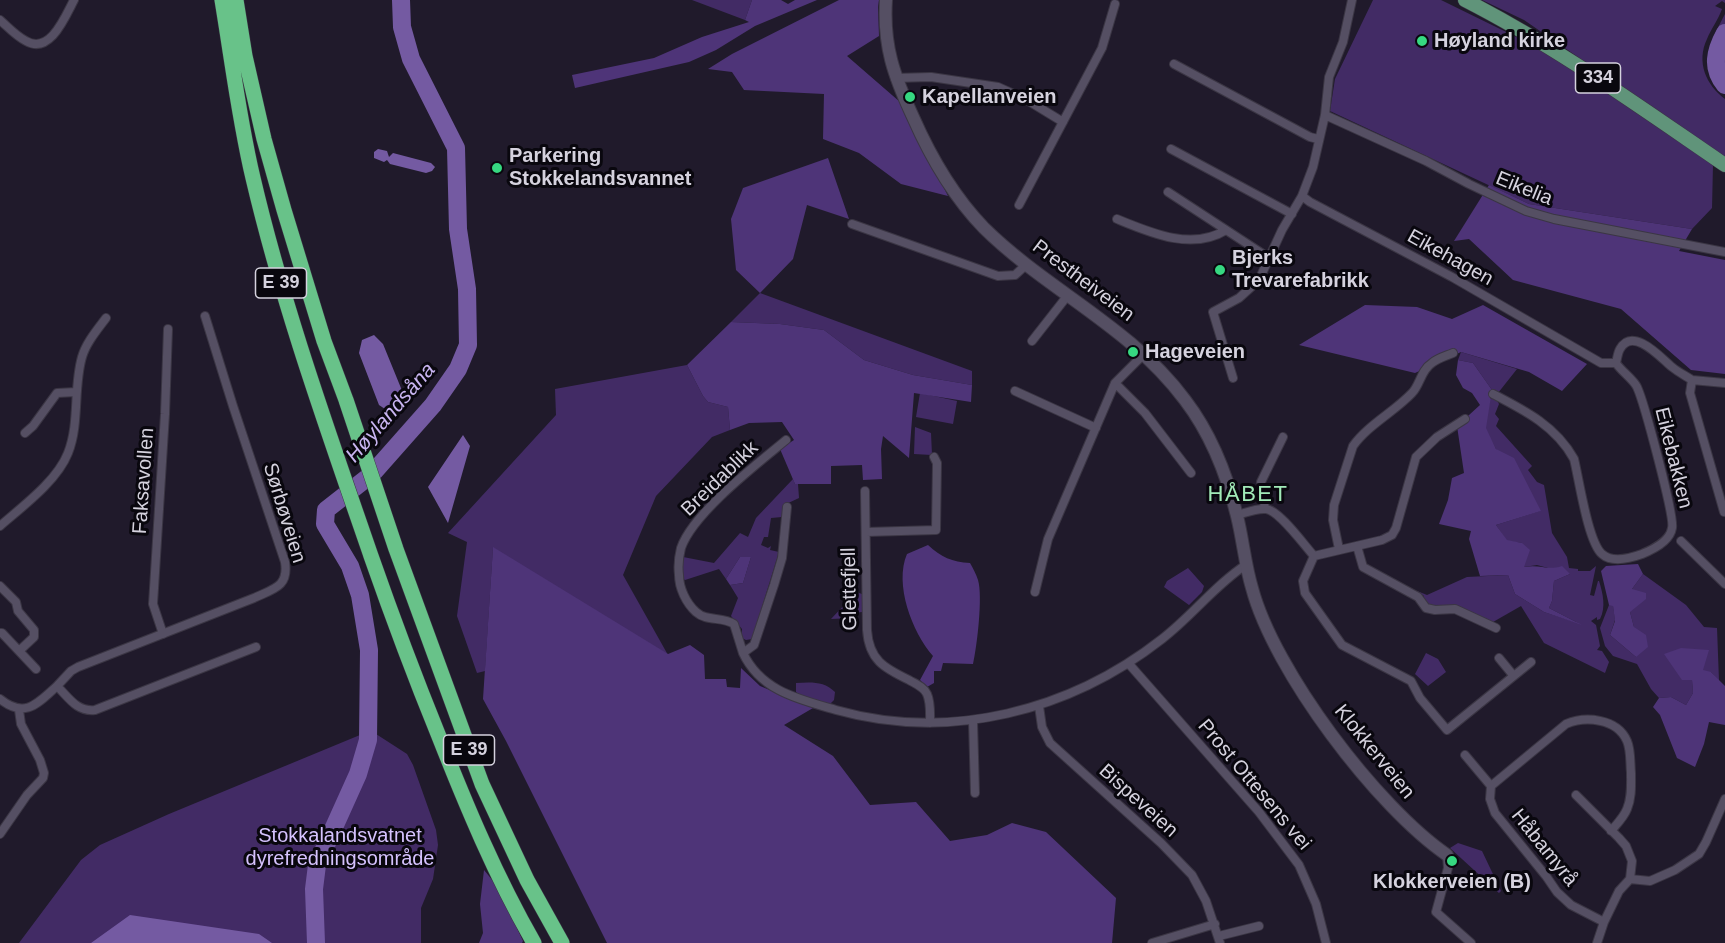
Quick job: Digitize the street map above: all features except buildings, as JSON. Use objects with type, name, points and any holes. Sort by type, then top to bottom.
[{"type":"highway","name":"E 39","points":[[222,0],[245,144],[282,285],[324,421],[415,678],[464,800],[507,893],[534,943]]},
{"type":"highway","name":"E 39","points":[[236,0],[245,56],[264,140],[324,341],[396,549],[482,784],[527,880],[562,943]]},
{"type":"main road","name":"334","points":[[1465,0],[1564,56],[1725,165]]},
{"type":"street","points":[[0,20],[25,41],[44,43],[53,35],[74,0]]},
{"type":"street","name":"Prestheiveien","points":[[886,0],[886,45],[895,78],[941,173],[985,229],[1027,264],[1115,328],[1145,353],[1174,385],[1201,422],[1222,467],[1237,515],[1247,564]]},
{"type":"street","points":[[1233,378],[1214,312],[1239,298],[1259,280],[1302,196],[1313,167],[1325,115],[1326,88],[1343,42],[1350,18],[1352,0]]},
{"type":"street","points":[[1019,205],[1102,48],[1115,4]]},
{"type":"street","points":[[1174,64],[1310,137],[1318,139]]},
{"type":"street","points":[[895,78],[931,77],[998,87],[1027,100],[1063,123]]},
{"type":"street","name":"Eikelia","points":[[1325,115],[1426,160],[1469,184],[1526,211],[1554,219],[1725,252]]},
{"type":"street","points":[[1171,149],[1292,214]]},
{"type":"street","points":[[1168,192],[1269,258]]},
{"type":"street","name":"Eikehagen","points":[[1302,196],[1452,277],[1601,363],[1616,363]]},
{"type":"street","points":[[1117,219],[1140,229],[1180,239],[1208,238],[1226,230]]},
{"type":"street","points":[[852,224],[998,276],[1015,275],[1027,264]]},
{"type":"street","points":[[1032,341],[1068,295]]},
{"type":"street","name":"Sørbøveien","points":[[19,710],[36,704],[78,667],[279,586],[285,578],[286,570],[206,316]]},
{"type":"street","points":[[0,526],[61,467],[72,441],[76,392],[85,349],[106,318]]},
{"type":"street","name":"Faksavollen","points":[[163,633],[153,604],[168,328]]},
{"type":"street","points":[[1616,363],[1620,349],[1625,344],[1639,342],[1646,344],[1673,368],[1692,380],[1725,383]]},
{"type":"street","points":[[1035,592],[1048,539],[1115,383],[1145,353]]},
{"type":"street","points":[[1339,549],[1334,504],[1353,446],[1359,438],[1415,391],[1423,373],[1431,363],[1453,353]]},
{"type":"street","name":"Eikebakken","points":[[1493,394],[1531,413],[1569,450],[1574,459],[1592,536],[1598,549],[1604,556],[1611,559],[1627,558],[1642,554],[1660,544],[1670,534],[1673,527],[1668,498],[1637,387],[1616,363]]},
{"type":"street","points":[[1692,380],[1690,393],[1724,512]]},
{"type":"street","points":[[1115,383],[1145,413],[1191,473]]},
{"type":"street","points":[[1015,391],[1096,428]]},
{"type":"street","points":[[26,433],[57,393],[76,392]]},
{"type":"street","points":[[1314,556],[1382,540],[1392,535],[1400,517],[1416,457],[1437,437],[1465,419]]},
{"type":"street","points":[[1265,509],[1261,482],[1283,437]]},
{"type":"street","name":"Breidablikk","points":[[743,653],[734,624],[723,619],[711,620],[696,612],[683,596],[678,569],[681,548],[698,522],[736,481],[786,440]]},
{"type":"street","name":"Glettefjell","points":[[866,532],[936,530],[937,463],[934,457]]},
{"type":"street","name":"Glettefjell","points":[[865,490],[867,630],[870,650],[879,663],[917,684],[926,692],[929,701],[930,723]]},
{"type":"street","points":[[788,507],[782,558],[774,585],[754,645],[743,653],[749,667],[758,677],[784,693],[839,711],[882,721],[930,723],[973,721],[1039,706],[1075,692],[1129,664],[1164,637],[1229,576],[1247,564]]},
{"type":"street","points":[[1237,515],[1265,509],[1273,511],[1314,556]]},
{"type":"street","points":[[1681,541],[1725,584]]},
{"type":"street","points":[[1357,546],[1363,567],[1418,597],[1426,608],[1455,609],[1496,628]]},
{"type":"street","points":[[1314,556],[1304,581],[1305,593],[1341,645],[1411,681],[1420,698],[1447,730],[1531,662]]},
{"type":"street","name":"Klokkerveien","points":[[1247,564],[1252,590],[1264,622],[1279,652],[1315,710],[1350,757],[1389,803],[1421,835],[1447,855],[1448,868],[1436,912],[1471,943]]},
{"type":"street","points":[[0,586],[16,602],[18,611],[34,630],[34,637],[20,651]]},
{"type":"street","points":[[0,633],[36,669]]},
{"type":"street","points":[[57,686],[78,708],[86,711],[95,710],[256,647]]},
{"type":"street","points":[[1499,658],[1513,675]]},
{"type":"street","name":"Prost Ottesens vei","points":[[1129,664],[1259,812],[1299,865],[1316,904],[1326,943]]},
{"type":"street","points":[[0,699],[10,707],[19,710],[21,724],[40,760],[44,773],[43,778],[27,795],[0,834]]},
{"type":"street","name":"Bispeveien","points":[[1039,706],[1042,728],[1050,743],[1161,843],[1192,875],[1206,901],[1219,940],[1259,926]]},
{"type":"street","points":[[1465,755],[1491,786],[1566,724],[1576,720],[1591,719],[1612,725],[1623,733],[1630,749],[1631,790],[1626,812],[1611,831]]},
{"type":"street","points":[[973,721],[975,793]]},
{"type":"street","name":"Håbamyrå","points":[[1491,786],[1490,798],[1495,813],[1557,892],[1571,905],[1604,922]]},
{"type":"street","points":[[1576,795],[1626,846],[1632,861],[1630,879],[1619,891],[1597,943]]},
{"type":"street","points":[[1630,879],[1650,881],[1675,870],[1698,854],[1706,842],[1725,799]]},
{"type":"street","points":[[1152,943],[1215,924]]},
{"type":"green space","points":[[692,0],[752,0],[745,20]]},
{"type":"green space","points":[[1373,0],[1441,0],[1549,53],[1713,164],[1712,208],[1692,229],[1529,204],[1330,111],[1335,79]]},
{"type":"green space","points":[[1482,0],[1725,0],[1725,3],[1722,1],[1715,6],[1722,9],[1707,39],[1702,56],[1708,80],[1725,99],[1725,158],[1524,20]]},
{"type":"green space","points":[[1725,14],[1725,27],[1715,45],[1713,54],[1717,79],[1725,89],[1725,93],[1710,75],[1708,55]]},
{"type":"green space","points":[[760,293],[972,371],[972,385],[913,375],[864,360],[824,330],[780,324],[731,322]]},
{"type":"green space","points":[[1461,352],[1517,369],[1498,393],[1492,390],[1473,363],[1458,360]]},
{"type":"green space","points":[[687,365],[708,402],[728,407],[730,430],[712,437],[656,496],[623,575],[668,655],[493,548],[485,671],[477,673],[457,616],[467,542],[448,533],[556,415],[555,389]]},
{"type":"green space","points":[[920,393],[957,401],[953,424],[916,417]]},
{"type":"green space","points":[[1495,397],[1499,404],[1495,414],[1499,419],[1496,426],[1532,466],[1528,470],[1537,482],[1544,485],[1552,533],[1567,557],[1569,568],[1590,571],[1596,566],[1590,595],[1594,596],[1599,581],[1603,605],[1600,619],[1597,620],[1597,617],[1591,621],[1596,625],[1600,646],[1597,650],[1602,651],[1609,662],[1605,673],[1544,643],[1521,606],[1493,622],[1429,606],[1424,596],[1417,591],[1427,595],[1467,577],[1508,575],[1515,594],[1544,612],[1578,623],[1549,608],[1554,581],[1570,574],[1537,565],[1524,567],[1522,543],[1507,541],[1496,525],[1540,511],[1496,449],[1485,428],[1490,399]]},
{"type":"green space","points":[[915,427],[931,433],[932,455],[914,454]]},
{"type":"green space","points":[[793,479],[795,484],[798,484],[799,498],[784,505],[782,517],[771,518],[768,537],[764,537],[761,545],[768,548],[771,546],[770,550],[779,552],[752,639],[746,640],[742,638],[742,629],[731,616],[738,598],[730,585],[743,583],[751,557],[740,557],[726,579],[719,569],[685,580],[683,579],[683,557],[714,563],[740,533],[748,537],[756,518]]},
{"type":"green space","points":[[1188,568],[1204,586],[1202,592],[1189,605],[1164,587],[1167,581]]},
{"type":"green space","points":[[1643,574],[1686,605],[1704,627],[1717,628],[1719,681],[1711,672],[1692,679],[1693,693],[1686,705],[1671,697],[1659,698],[1651,689],[1637,664],[1613,656],[1605,646],[1600,628],[1609,605],[1613,605],[1615,620],[1610,635],[1636,657],[1634,627],[1630,612],[1632,589]]},
{"type":"green space","points":[[859,593],[862,594],[862,612],[852,613],[852,618],[831,619],[848,601]]},
{"type":"green space","points":[[1426,653],[1438,659],[1446,672],[1428,686],[1415,674]]},
{"type":"green space","points":[[796,683],[822,684],[831,688],[835,692],[834,700],[830,704],[800,695],[796,692]]},
{"type":"green space","name":"Stokkalandsvatnet dyrefredningsområde","points":[[376,734],[407,754],[436,830],[438,845],[433,879],[421,908],[421,943],[19,943],[81,860],[100,845],[360,735]]},
{"type":"green space","points":[[1458,843],[1482,851],[1501,891],[1499,893],[1450,848]]},
{"type":"shaded area","points":[[752,0],[781,0],[788,4],[795,0],[817,0],[755,26],[716,50],[689,62],[575,88],[572,75],[654,58],[702,37],[749,22],[745,20]]},
{"type":"shaded area","points":[[839,0],[879,0],[879,36],[847,56],[900,102],[948,196],[901,184],[859,153],[823,139],[824,94],[744,90],[732,72],[708,69],[732,54]]},
{"type":"shaded area","points":[[378,149],[387,151],[389,157],[393,153],[431,163],[435,167],[426,173],[390,164],[387,160],[384,162],[374,158],[374,152]]},
{"type":"shaded area","points":[[828,158],[849,219],[807,205],[793,259],[760,293],[736,270],[731,219],[743,188]]},
{"type":"shaded area","points":[[1489,185],[1529,204],[1692,229],[1679,251],[1725,260],[1725,374],[1691,370],[1621,309],[1513,280],[1469,239],[1454,241]]},
{"type":"shaded area","points":[[1365,305],[1417,307],[1452,319],[1483,305],[1587,364],[1562,391],[1529,372],[1461,352],[1415,373],[1299,345]]},
{"type":"shaded area","points":[[731,322],[780,324],[824,330],[864,360],[913,375],[972,385],[971,402],[914,393],[909,458],[883,436],[882,479],[863,480],[862,465],[831,466],[831,484],[795,484],[780,449],[794,440],[782,422],[749,423],[730,430],[728,407],[708,402],[687,365]]},
{"type":"shaded area","points":[[374,335],[383,344],[403,393],[396,404],[385,409],[379,405],[359,353],[362,340]]},
{"type":"shaded area","points":[[1458,360],[1473,363],[1492,390],[1486,428],[1496,449],[1514,458],[1541,511],[1496,525],[1507,540],[1522,543],[1530,550],[1524,567],[1562,566],[1570,574],[1554,581],[1549,608],[1582,625],[1544,612],[1515,594],[1508,575],[1480,576],[1469,539],[1471,531],[1439,524],[1448,500],[1452,478],[1464,473],[1457,426],[1480,405],[1472,393],[1463,388],[1456,375]]},
{"type":"shaded area","points":[[463,435],[470,446],[448,523],[428,487]]},
{"type":"shaded area","points":[[928,545],[947,558],[970,563],[978,580],[980,609],[973,664],[943,663],[941,671],[934,671],[934,683],[927,687],[920,680],[933,656],[912,621],[904,593],[903,579],[907,554]]},
{"type":"shaded area","points":[[493,547],[668,654],[690,645],[704,655],[705,679],[726,679],[727,687],[740,688],[741,668],[760,686],[813,708],[784,725],[833,756],[870,805],[916,802],[950,841],[987,835],[1012,823],[1046,832],[1116,898],[1112,943],[607,943],[483,699]]},
{"type":"shaded area","points":[[740,557],[751,557],[743,583],[730,585],[726,579]]},
{"type":"shaded area","points":[[1638,564],[1643,574],[1632,589],[1646,593],[1646,599],[1630,612],[1634,627],[1646,635],[1648,647],[1636,657],[1610,635],[1615,621],[1613,606],[1609,605],[1601,571],[1606,566]]},
{"type":"shaded area","points":[[1681,648],[1709,650],[1703,670],[1711,672],[1725,686],[1725,725],[1709,722],[1695,767],[1677,758],[1660,715],[1653,707],[1659,698],[1671,697],[1686,705],[1693,693],[1692,680],[1682,680],[1664,654]]},
{"type":"shaded area","points":[[484,870],[498,887],[522,943],[479,943],[483,933],[480,904]]},
{"type":"shaded area","points":[[130,915],[259,934],[272,943],[91,943]]},
{"type":"waterway","name":"Høylandsåna","points":[[316,943],[314,889],[317,865],[358,774],[368,740],[369,650],[360,595],[350,566],[325,524],[326,510],[372,474],[433,405],[458,369],[468,345],[467,289],[458,229],[456,148],[411,59],[402,27],[401,0]]},
{"type":"waterway","name":"Høylandsåna","points":[[1725,33],[1716,59],[1718,72],[1725,85]]},
{"type":"place","name":"Høyland kirke","points":[[1422,41]]},
{"type":"place","name":"Kapellanveien","points":[[910,97]]},
{"type":"place","name":"Parkering Stokkelandsvannet","points":[[497,168]]},
{"type":"place","name":"Bjerks Trevarefabrikk","points":[[1220,270]]},
{"type":"place","name":"Hageveien","points":[[1133,352]]},
{"type":"place","name":"Klokkerveien (B)","points":[[1452,861]]},
{"type":"district","name":"HÅBET","points":[[1248,495]]}]
